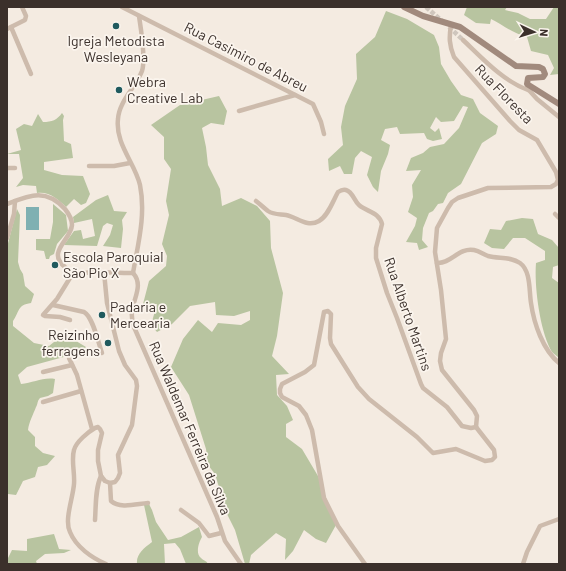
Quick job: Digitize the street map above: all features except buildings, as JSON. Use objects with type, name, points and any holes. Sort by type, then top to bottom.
[{"type":"street","points":[[22,7],[26,16],[25,20],[9,28],[31,74]]},
{"type":"street","name":"Rua Casimiro de Abreu","points":[[122,7],[313,104],[321,122],[324,134]]},
{"type":"street","points":[[404,7],[423,16],[460,27],[516,66],[539,67],[543,69],[545,74],[543,77],[528,78],[527,87]]},
{"type":"street","name":"Rua Waldemar Ferreira da Silva","points":[[140,16],[143,69],[119,112],[118,120],[118,128],[122,146],[140,185],[142,204],[142,219],[134,273],[138,281],[138,287],[132,312],[132,321],[217,517],[221,533],[241,564]]},
{"type":"street","name":"Rua Floresta","points":[[451,25],[449,38],[450,48],[454,57],[510,121],[519,130],[536,140],[556,172],[558,180],[551,188],[488,188],[458,198],[452,202],[437,228],[435,252],[446,329],[446,339],[440,361],[442,370],[474,410],[477,416],[476,427]]},
{"type":"street","points":[[463,40],[517,86],[527,87],[559,104]]},
{"type":"street","points":[[527,87],[559,117]]},
{"type":"street","points":[[239,111],[295,95]]},
{"type":"street","points":[[90,166],[114,166],[130,163]]},
{"type":"street","points":[[7,168],[15,168]]},
{"type":"street","name":"Rua Alberto Martins","points":[[256,201],[272,213],[286,215],[307,223],[314,223],[322,218],[338,192],[340,190],[344,190],[348,191],[357,204],[374,213],[381,220],[382,224],[376,248],[376,258],[387,293],[421,384],[427,391],[447,407],[462,426],[472,428],[476,427]]},
{"type":"street","points":[[7,204],[23,197],[46,196],[60,204],[68,212],[71,218],[71,228],[59,247],[58,256],[61,264],[73,273],[134,273]]},
{"type":"street","points":[[7,238],[14,214],[15,201]]},
{"type":"street","points":[[437,263],[445,262],[460,252],[473,250],[487,256],[511,258],[521,264],[526,269],[530,303],[537,328],[551,356],[559,363]]},
{"type":"street","points":[[104,272],[107,303],[119,351],[125,365],[136,380],[137,386],[132,425],[118,455],[120,474],[115,482],[110,483],[105,481],[101,476],[98,462],[98,450],[102,433],[98,427],[92,429],[77,443],[74,450],[74,482],[68,519],[69,532],[78,545],[85,552],[106,564]]},
{"type":"street","points":[[70,320],[43,315],[45,311],[53,305],[73,273]]},
{"type":"street","points":[[53,305],[88,314],[102,353]]},
{"type":"street","points":[[365,564],[338,526],[324,498],[312,430],[306,415],[299,406],[282,397],[280,393],[282,384],[305,372],[314,365],[323,314],[325,311],[328,311],[331,314],[331,344],[358,387],[368,399],[417,438],[433,453],[459,449],[485,461],[492,460],[495,456],[495,452],[476,427]]},
{"type":"street","points":[[69,358],[77,375],[92,429]]},
{"type":"street","points":[[44,372],[72,365]]},
{"type":"street","points":[[43,402],[81,391]]},
{"type":"street","points":[[95,520],[98,482],[101,476]]},
{"type":"street","points":[[110,483],[112,501],[116,505],[120,506],[148,503]]},
{"type":"street","points":[[181,510],[199,523],[209,536],[221,533]]},
{"type":"street","points":[[523,564],[527,552],[540,526],[559,519]]},
{"type":"green space","points":[[467,7],[507,7],[505,10],[518,13],[530,19],[546,19],[554,7],[559,7],[559,74],[550,75],[554,68],[548,55],[531,51],[527,37],[513,32],[491,19],[490,24],[476,23],[464,15]]},
{"type":"green space","points":[[386,11],[407,19],[434,35],[439,47],[441,64],[451,81],[461,95],[473,99],[480,113],[498,126],[496,134],[482,143],[461,184],[448,193],[443,203],[438,204],[433,211],[429,213],[423,228],[422,240],[428,247],[419,250],[417,243],[406,242],[415,226],[417,218],[408,212],[413,197],[412,185],[421,170],[406,171],[411,158],[423,153],[430,147],[444,144],[459,128],[468,107],[463,106],[454,121],[441,122],[436,117],[430,128],[435,132],[439,128],[442,139],[433,141],[427,139],[424,133],[400,134],[397,127],[385,129],[381,140],[390,145],[381,171],[378,192],[373,187],[367,175],[372,157],[361,151],[355,158],[352,174],[344,174],[340,166],[329,171],[328,159],[343,145],[341,127],[345,106],[357,79],[356,54],[375,37]]},
{"type":"green space","points":[[219,96],[227,111],[224,125],[211,123],[202,128],[208,165],[220,189],[222,206],[241,198],[257,206],[270,221],[271,248],[283,293],[277,336],[272,356],[289,374],[276,375],[277,395],[287,406],[293,420],[286,424],[286,437],[302,449],[318,476],[336,525],[326,543],[316,539],[304,530],[293,551],[285,560],[286,539],[276,533],[251,555],[249,564],[245,564],[235,530],[227,514],[215,474],[208,465],[206,449],[189,395],[171,367],[183,339],[198,320],[212,332],[218,323],[241,325],[250,320],[250,311],[234,316],[216,315],[215,302],[190,306],[172,324],[157,332],[151,325],[157,304],[143,304],[149,281],[166,266],[167,256],[162,244],[169,215],[166,201],[171,169],[164,159],[164,137],[151,125],[180,105]]},
{"type":"green space","points":[[62,113],[64,116],[64,141],[71,144],[73,158],[44,162],[44,170],[62,175],[83,176],[90,194],[86,203],[81,205],[74,199],[66,207],[57,199],[46,193],[37,193],[36,186],[23,185],[16,187],[23,178],[19,154],[7,154],[21,150],[16,129],[24,124],[32,126],[38,114],[43,122],[46,122],[56,119]]},
{"type":"green space","points":[[108,195],[114,211],[127,212],[122,220],[123,229],[121,248],[103,246],[110,235],[113,225],[107,223],[103,226],[97,246],[64,245],[74,231],[81,230],[83,239],[95,236],[92,219],[74,223],[73,217],[96,200]]},
{"type":"green space","points":[[53,204],[66,215],[68,231],[57,244],[54,254],[50,256],[49,259],[46,259],[44,251],[36,250],[36,239],[50,239],[53,222]]},
{"type":"green space","points":[[17,209],[20,215],[18,262],[23,274],[25,286],[34,294],[31,303],[23,305],[19,309],[13,321],[13,326],[34,343],[49,346],[59,338],[65,341],[76,341],[86,347],[82,352],[27,367],[18,375],[21,384],[46,379],[55,379],[53,393],[39,399],[28,430],[35,437],[35,446],[43,453],[55,456],[47,465],[38,467],[35,477],[23,481],[16,495],[7,493],[7,247]]},
{"type":"green space","points":[[522,218],[533,219],[538,234],[552,240],[559,248],[559,265],[553,267],[552,278],[559,283],[559,358],[552,352],[544,333],[537,296],[536,263],[545,260],[545,251],[525,238],[513,238],[504,249],[492,248],[484,243],[490,229],[501,230],[506,221]]},
{"type":"green space","points":[[149,504],[156,522],[168,540],[181,537],[199,527],[202,537],[198,553],[199,556],[208,564],[186,564],[180,549],[175,543],[164,544],[165,564],[137,564],[139,554],[152,542],[144,505]]},
{"type":"green space","points":[[54,534],[59,549],[71,550],[64,553],[45,554],[36,561],[37,564],[7,564],[7,560],[12,550],[27,551],[27,539]]},
{"type":"water","points":[[26,207],[39,207],[39,230],[26,230]]},
{"type":"tunnel","points":[[426,7],[442,21]]},
{"type":"tunnel","points":[[449,27],[463,40]]},
{"type":"place","name":"Igreja Metodista Wesleyana","points":[[116,26]]},
{"type":"place","name":"Webra Creative Lab","points":[[119,90]]},
{"type":"place","name":"Escola Paroquial São Pio X","points":[[55,265]]},
{"type":"place","name":"Padaria e Mercearia","points":[[102,315]]},
{"type":"place","name":"Reizinho ferragens","points":[[108,343]]}]
